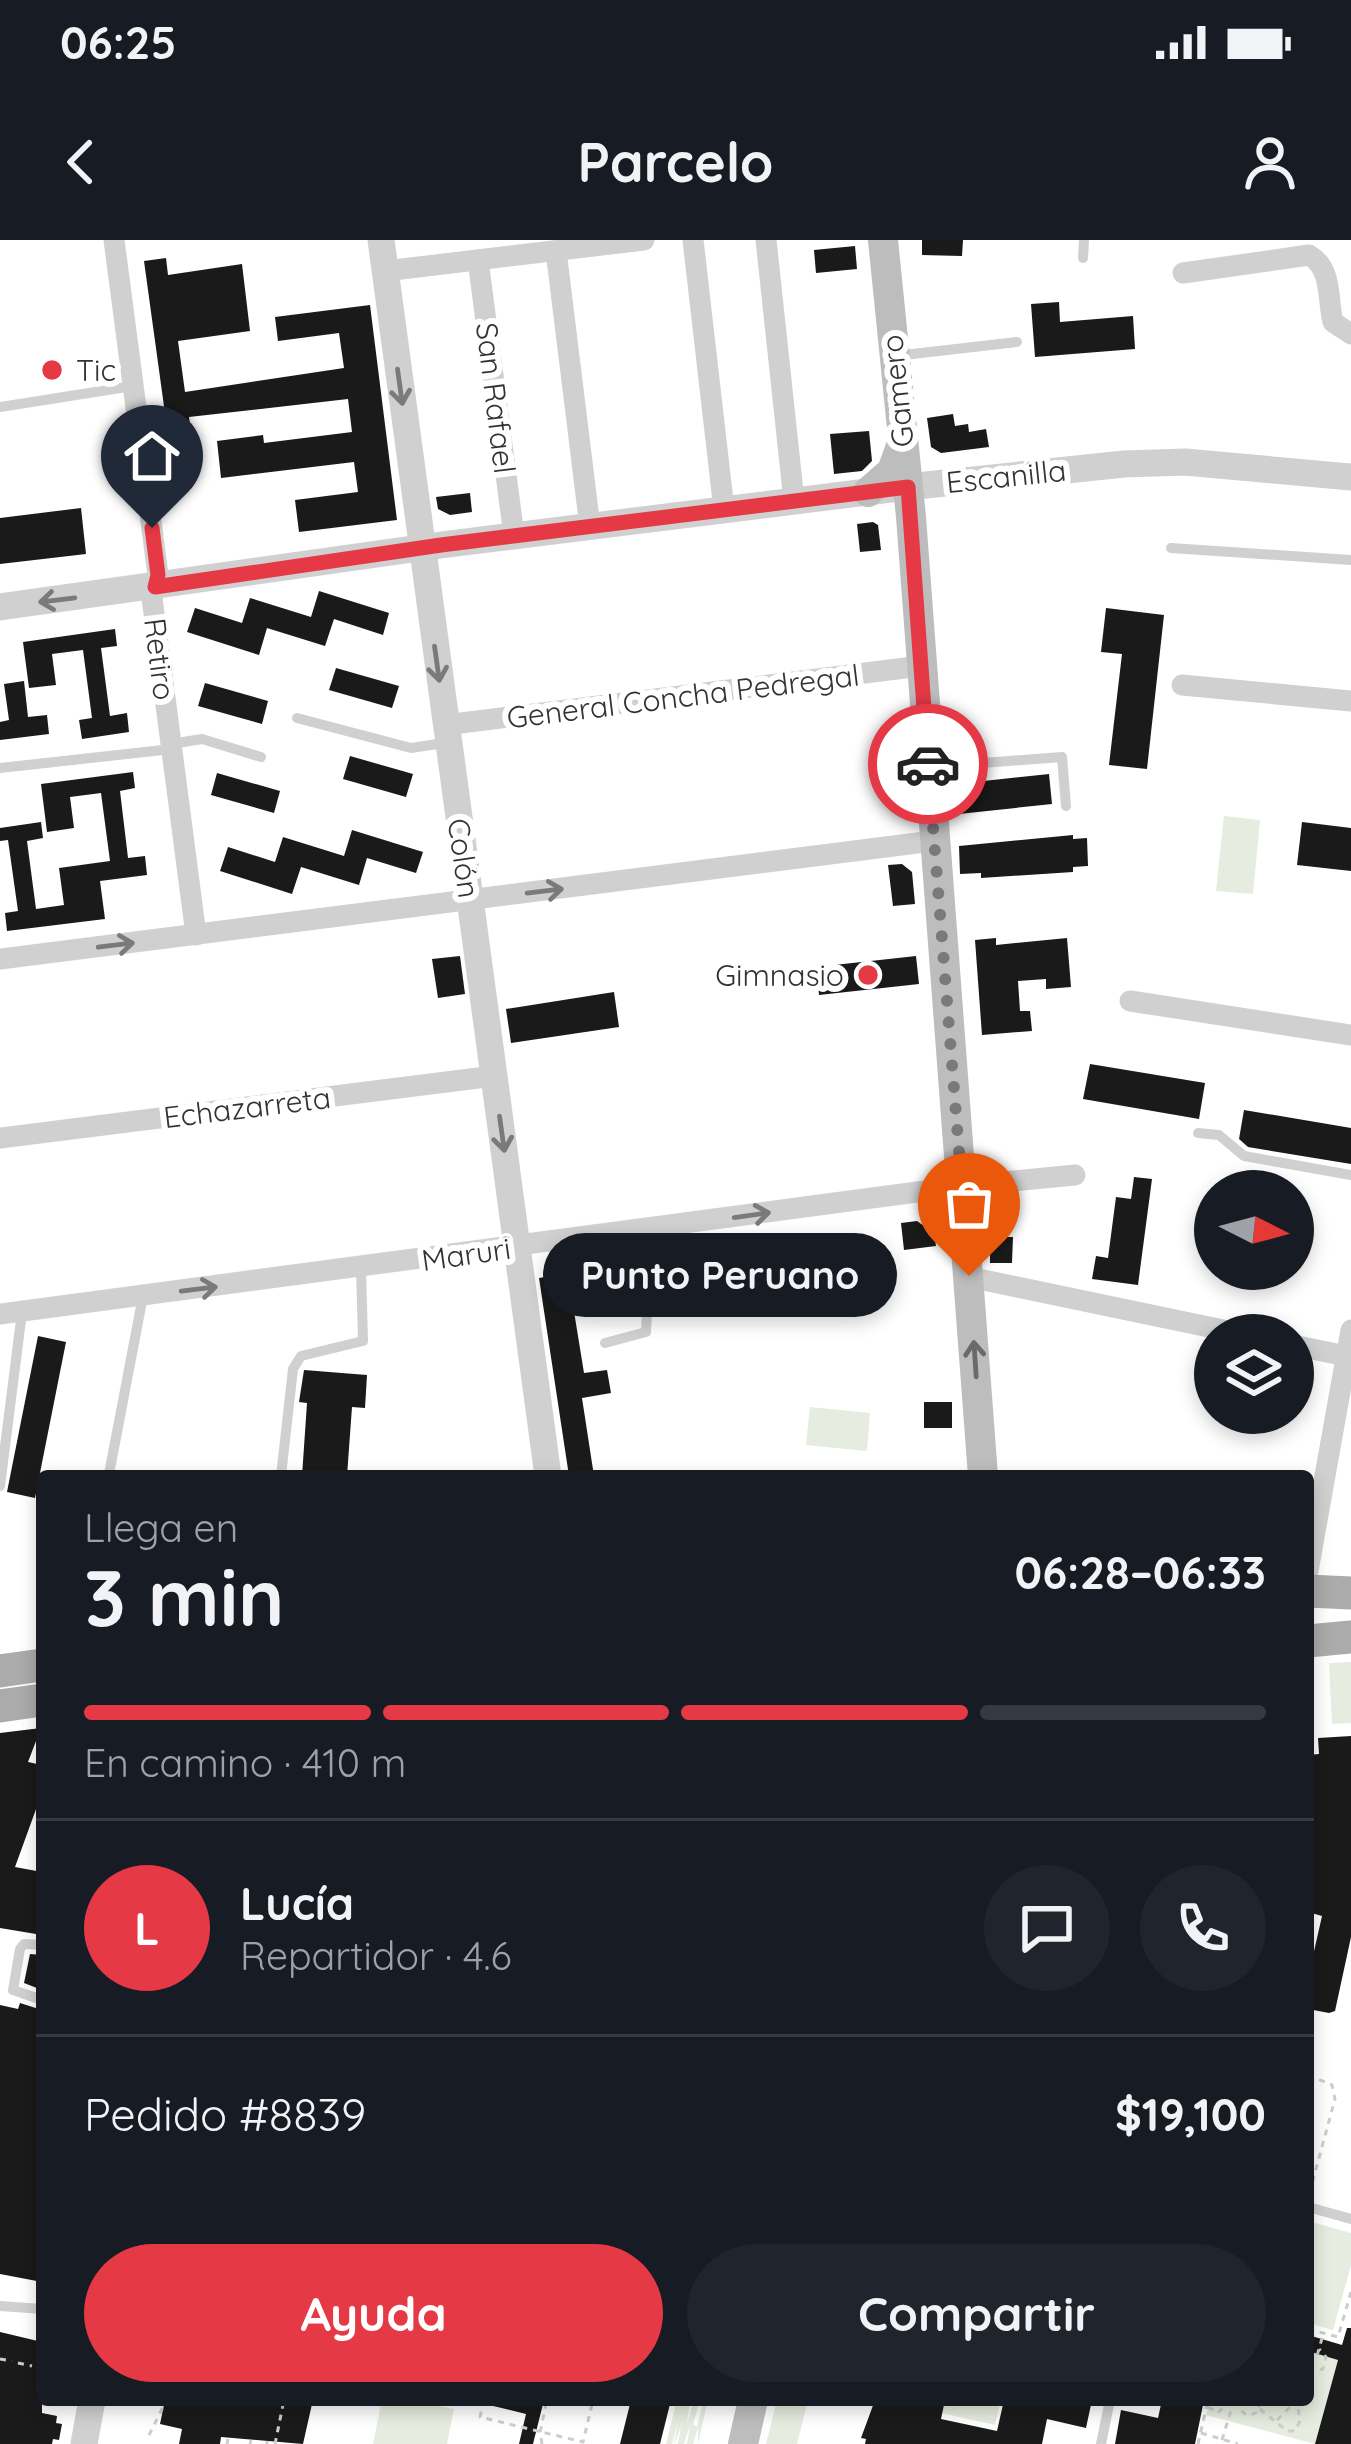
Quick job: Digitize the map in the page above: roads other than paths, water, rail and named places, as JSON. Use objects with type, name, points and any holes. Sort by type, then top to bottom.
[{"type":"main road","name":"Gamero","points":[[883,240],[908,487],[983,1470]]},
{"type":"main road","points":[[868,492],[892,471],[902,440]]},
{"type":"main road","points":[[1314,1591],[1351,1593]]},
{"type":"main road","points":[[1314,1640],[1351,1637]]},
{"type":"main road","points":[[0,1671],[36,1666]]},
{"type":"main road","points":[[0,1706],[36,1701]]},
{"type":"main road","points":[[743,2444],[752,2406]]},
{"type":"street","name":"Retiro","points":[[114,240],[158,575],[152,598],[196,935]]},
{"type":"street","name":"Colón","points":[[381,240],[547,1470]]},
{"type":"street","points":[[385,271],[644,240]]},
{"type":"street","points":[[693,240],[724,510]]},
{"type":"street","points":[[766,240],[794,501]]},
{"type":"street","points":[[556,250],[590,526]]},
{"type":"street","points":[[1184,273],[1309,255],[1322,265],[1327,278],[1333,322],[1351,334]]},
{"type":"street","name":"San Rafael","points":[[478,260],[514,536]]},
{"type":"street","name":"Escanilla","points":[[0,607],[590,526],[1150,462],[1351,477]]},
{"type":"street","name":"General Concha Pedregal","points":[[447,734],[921,666]]},
{"type":"street","points":[[1182,685],[1351,701]]},
{"type":"street","points":[[0,959],[933,841]]},
{"type":"street","points":[[1130,1001],[1351,1035]]},
{"type":"street","name":"Echazarreta","points":[[0,1138],[494,1076]]},
{"type":"street","name":"Maruri","points":[[11,1313],[962,1186],[1075,1175]]},
{"type":"street","points":[[969,1276],[1194,1324]]},
{"type":"street","points":[[1314,1537],[1351,1330]]},
{"type":"street","points":[[1314,1349],[1346,1356]]},
{"type":"street","points":[[84,2444],[91,2406]]},
{"type":"lane","points":[[1084,240],[1084,258]]},
{"type":"lane","points":[[893,356],[1017,342]]},
{"type":"lane","points":[[0,407],[133,386]]},
{"type":"lane","points":[[1172,548],[1351,560]]},
{"type":"lane","points":[[297,718],[411,748],[447,734]]},
{"type":"lane","points":[[0,768],[202,740],[261,757]]},
{"type":"lane","points":[[928,767],[1062,757],[1066,806]]},
{"type":"lane","points":[[1198,1133],[1219,1135],[1244,1156],[1351,1175]]},
{"type":"lane","points":[[605,1343],[646,1332],[651,1228]]},
{"type":"lane","points":[[282,1470],[292,1369],[302,1356],[362,1341],[361,1268]]},
{"type":"lane","points":[[110,1470],[143,1296]]},
{"type":"lane","points":[[0,1486],[11,1313]]},
{"type":"lane","points":[[1314,1603],[1351,1604]]},
{"type":"lane","points":[[1314,1627],[1351,1624]]},
{"type":"lane","points":[[0,1684],[36,1678]]},
{"type":"lane","points":[[0,1694],[36,1689]]},
{"type":"lane","points":[[36,1945],[24,1944],[20,1949],[13,1990],[36,1998]]},
{"type":"lane","points":[[1314,2205],[1351,2219]]},
{"type":"lane","points":[[0,2306],[36,2309]]},
{"type":"lane","points":[[1101,2444],[1109,2406]]},
{"type":"place","name":"Tic","points":[[52,370]]},
{"type":"place","name":"Gimnasio","points":[[868,975]]},
{"type":"place","name":"Punto Peruano","points":[[969,1276]]}]
